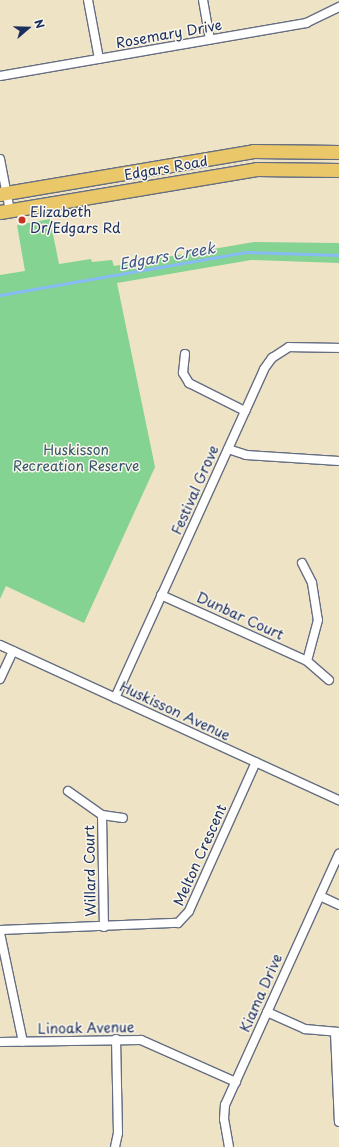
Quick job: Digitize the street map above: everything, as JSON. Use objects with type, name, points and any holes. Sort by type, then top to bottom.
[{"type":"main road","name":"Edgars Road","points":[[3,193],[229,154],[284,149],[339,152]]},
{"type":"main road","points":[[229,154],[232,172]]},
{"type":"main road","name":"Edgars Road","points":[[5,212],[232,172],[285,168],[339,170]]},
{"type":"street","points":[[88,0],[99,59]]},
{"type":"street","points":[[203,0],[210,40]]},
{"type":"street","name":"Rosemary Drive","points":[[0,76],[306,23],[339,8]]},
{"type":"street","points":[[0,159],[5,212]]},
{"type":"street","name":"Festival Grove","points":[[115,698],[264,369],[280,352],[296,346],[339,348]]},
{"type":"street","points":[[185,354],[183,373],[190,384],[245,411]]},
{"type":"street","points":[[228,449],[246,455],[339,461]]},
{"type":"street","points":[[302,563],[312,583],[318,620],[307,661]]},
{"type":"street","name":"Dunbar Court","points":[[161,594],[307,661],[329,680]]},
{"type":"street","name":"Huskisson Avenue","points":[[0,646],[339,800]]},
{"type":"street","points":[[0,679],[13,651]]},
{"type":"street","name":"Melton Crescent","points":[[0,930],[172,926],[186,916],[256,762]]},
{"type":"street","name":"Willard Court","points":[[68,791],[102,815],[123,818]]},
{"type":"street","name":"Willard Court","points":[[102,815],[104,927]]},
{"type":"street","name":"Kiama Drive","points":[[230,1147],[223,1113],[339,854]]},
{"type":"street","points":[[320,896],[339,905]]},
{"type":"street","points":[[0,933],[23,1042]]},
{"type":"street","points":[[267,1012],[305,1029],[337,1032],[339,1122]]},
{"type":"street","points":[[115,1147],[118,1133],[116,1039]]},
{"type":"street","name":"Linoak Avenue","points":[[0,1042],[116,1039],[147,1042],[236,1082]]},
{"type":"green space","name":"Huskisson Recreation Reserve","points":[[50,219],[59,264],[91,259],[92,262],[112,260],[114,266],[254,242],[339,243],[339,263],[251,260],[117,283],[155,467],[84,623],[6,586],[0,599],[0,275],[25,271],[17,225]]},
{"type":"waterway","name":"Edgars Creek","points":[[0,295],[246,252],[339,255]]},
{"type":"place","name":"Elizabeth Dr/Edgars Rd","points":[[22,220]]}]
